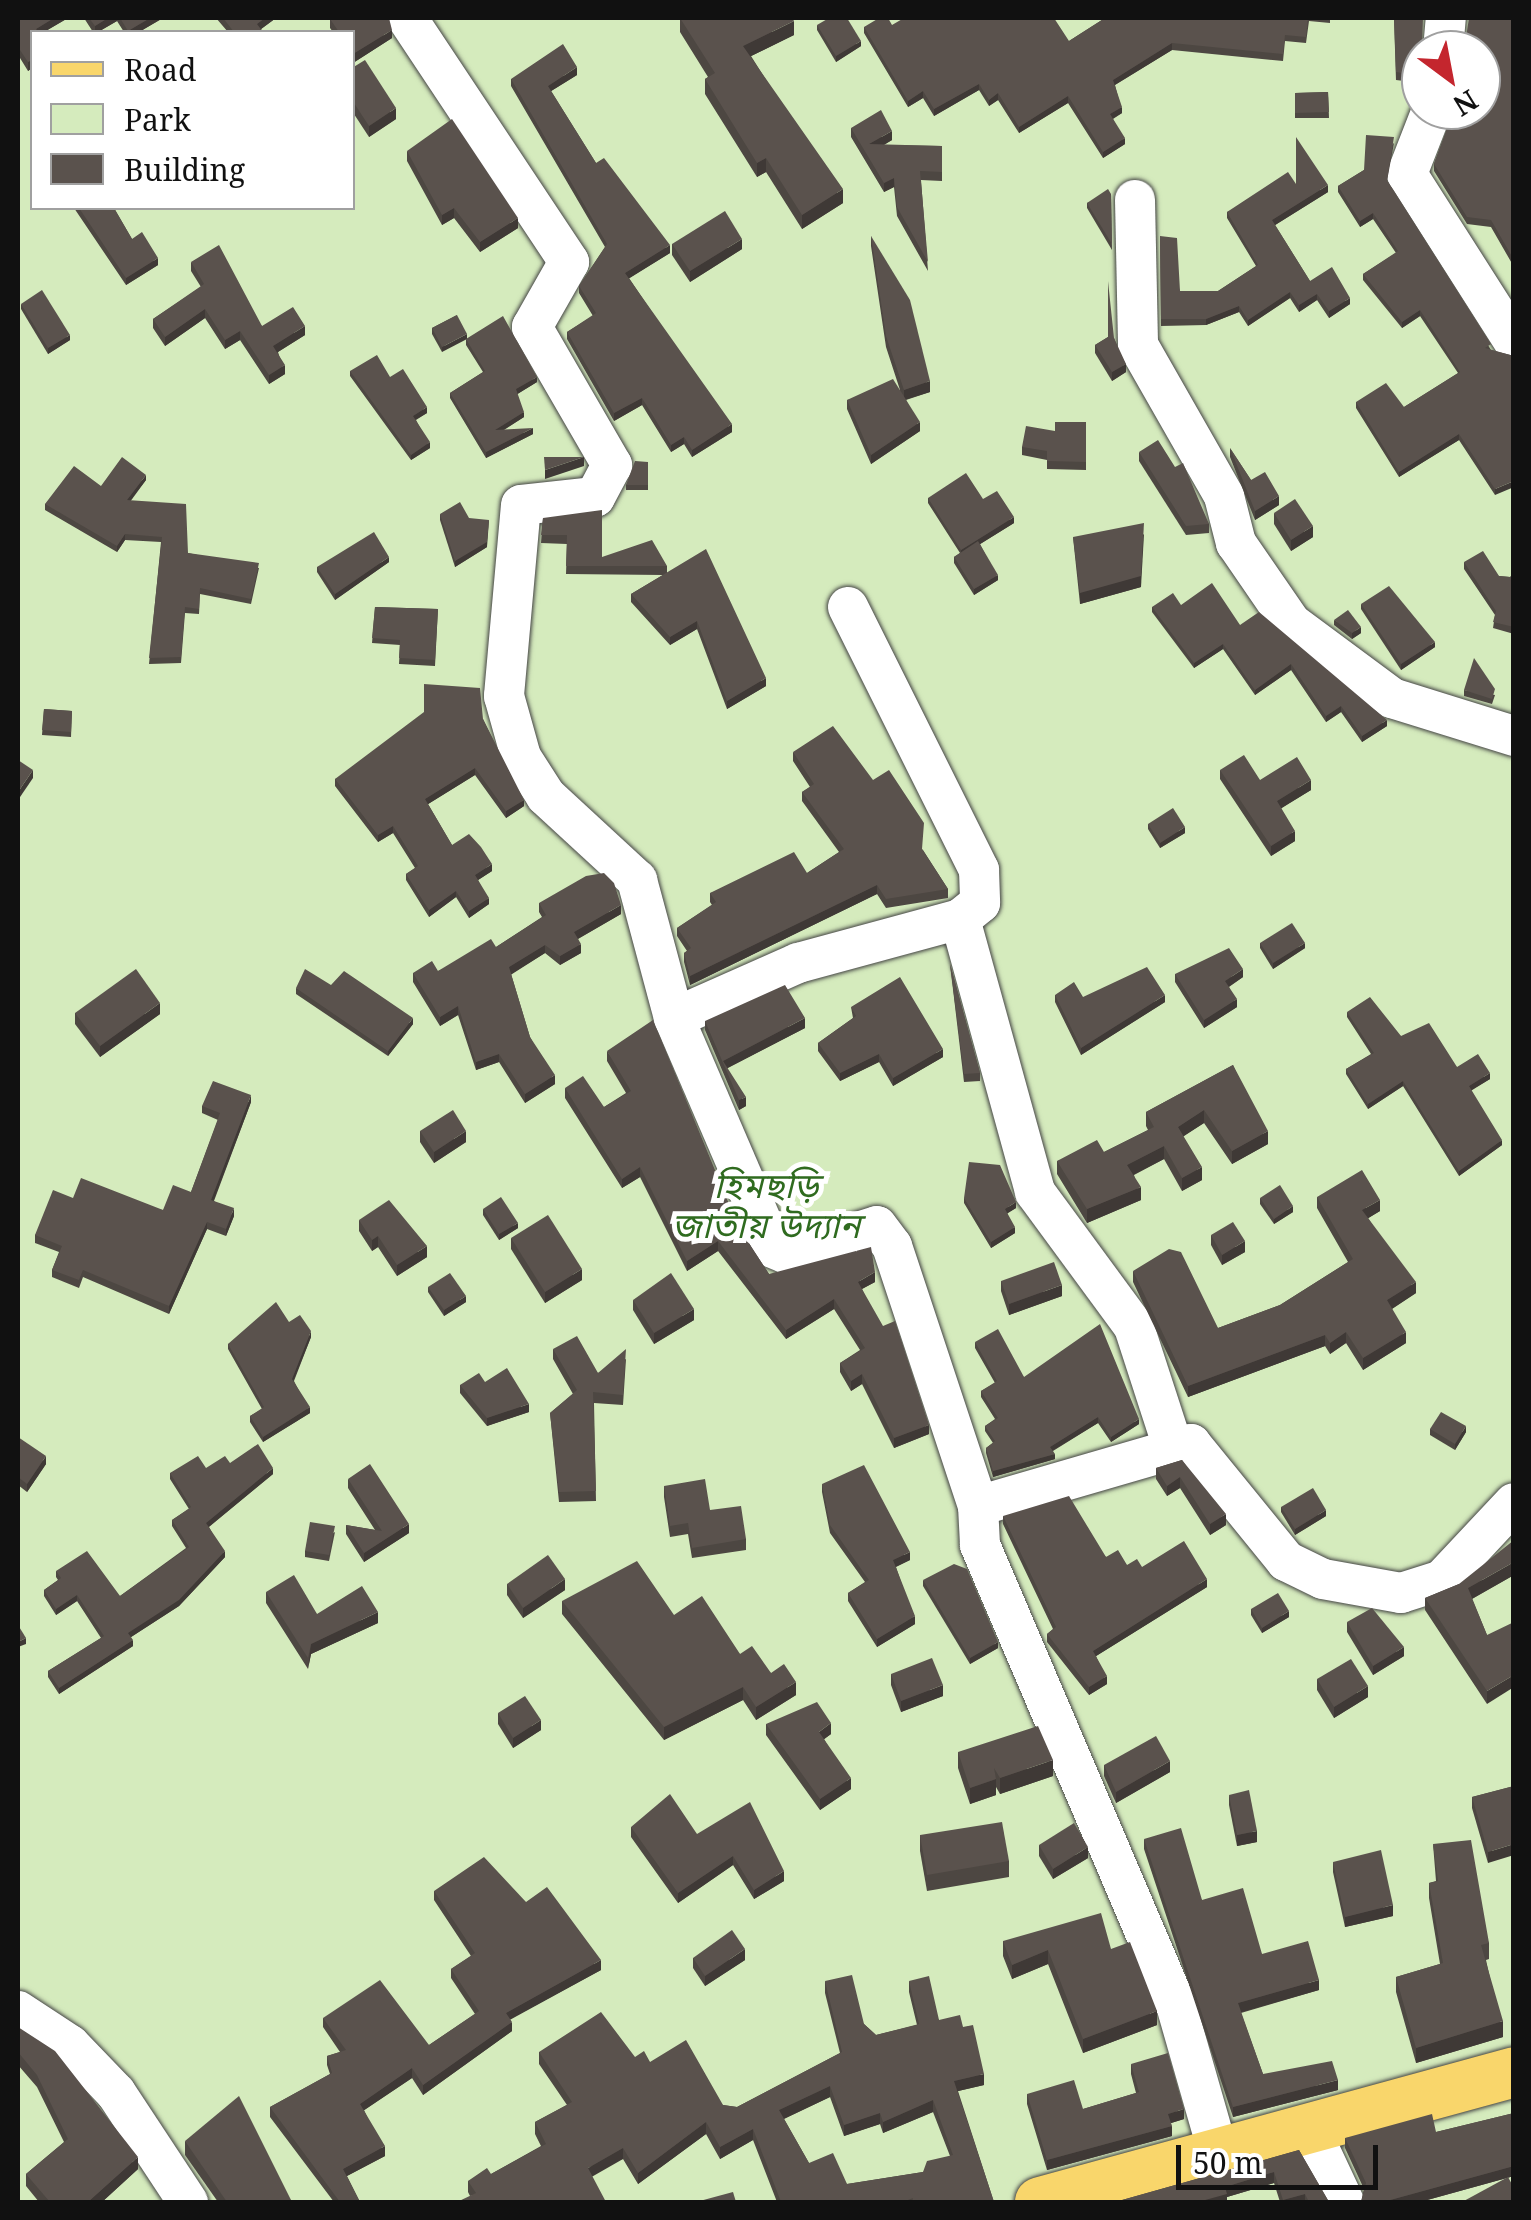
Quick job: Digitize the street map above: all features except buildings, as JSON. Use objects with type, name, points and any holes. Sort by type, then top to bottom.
[{"type":"main road","points":[[1040,2202],[1217,2148],[1514,2072]]},
{"type":"street","points":[[407,18],[568,262],[532,327],[612,465],[611,479],[595,497],[521,505],[504,696],[531,778],[637,880],[674,1018],[773,1248],[787,1254],[876,1226],[892,1246],[978,1506],[980,1545],[1176,2005],[1217,2148]]},
{"type":"street","points":[[1424,130],[1407,174],[1514,342]]},
{"type":"street","points":[[1135,200],[1138,346],[1224,496],[1236,543],[1291,623],[1392,698],[1514,736]]},
{"type":"street","points":[[674,1018],[798,964],[960,919],[980,904],[979,870],[848,607]]},
{"type":"street","points":[[960,919],[1036,1192],[1134,1328],[1172,1444]]},
{"type":"street","points":[[978,1506],[1172,1444],[1191,1444],[1286,1561],[1323,1580],[1401,1593],[1442,1580],[1514,1503]]},
{"type":"street","points":[[18,2011],[70,2045],[116,2094],[188,2202]]},
{"type":"street","points":[[1308,2125],[1344,2202]]},
{"type":"green space","name":"হিমছড়ি জাতীয় উদ্যান","points":[[18,18],[1513,18],[1513,2202],[18,2202]]}]
